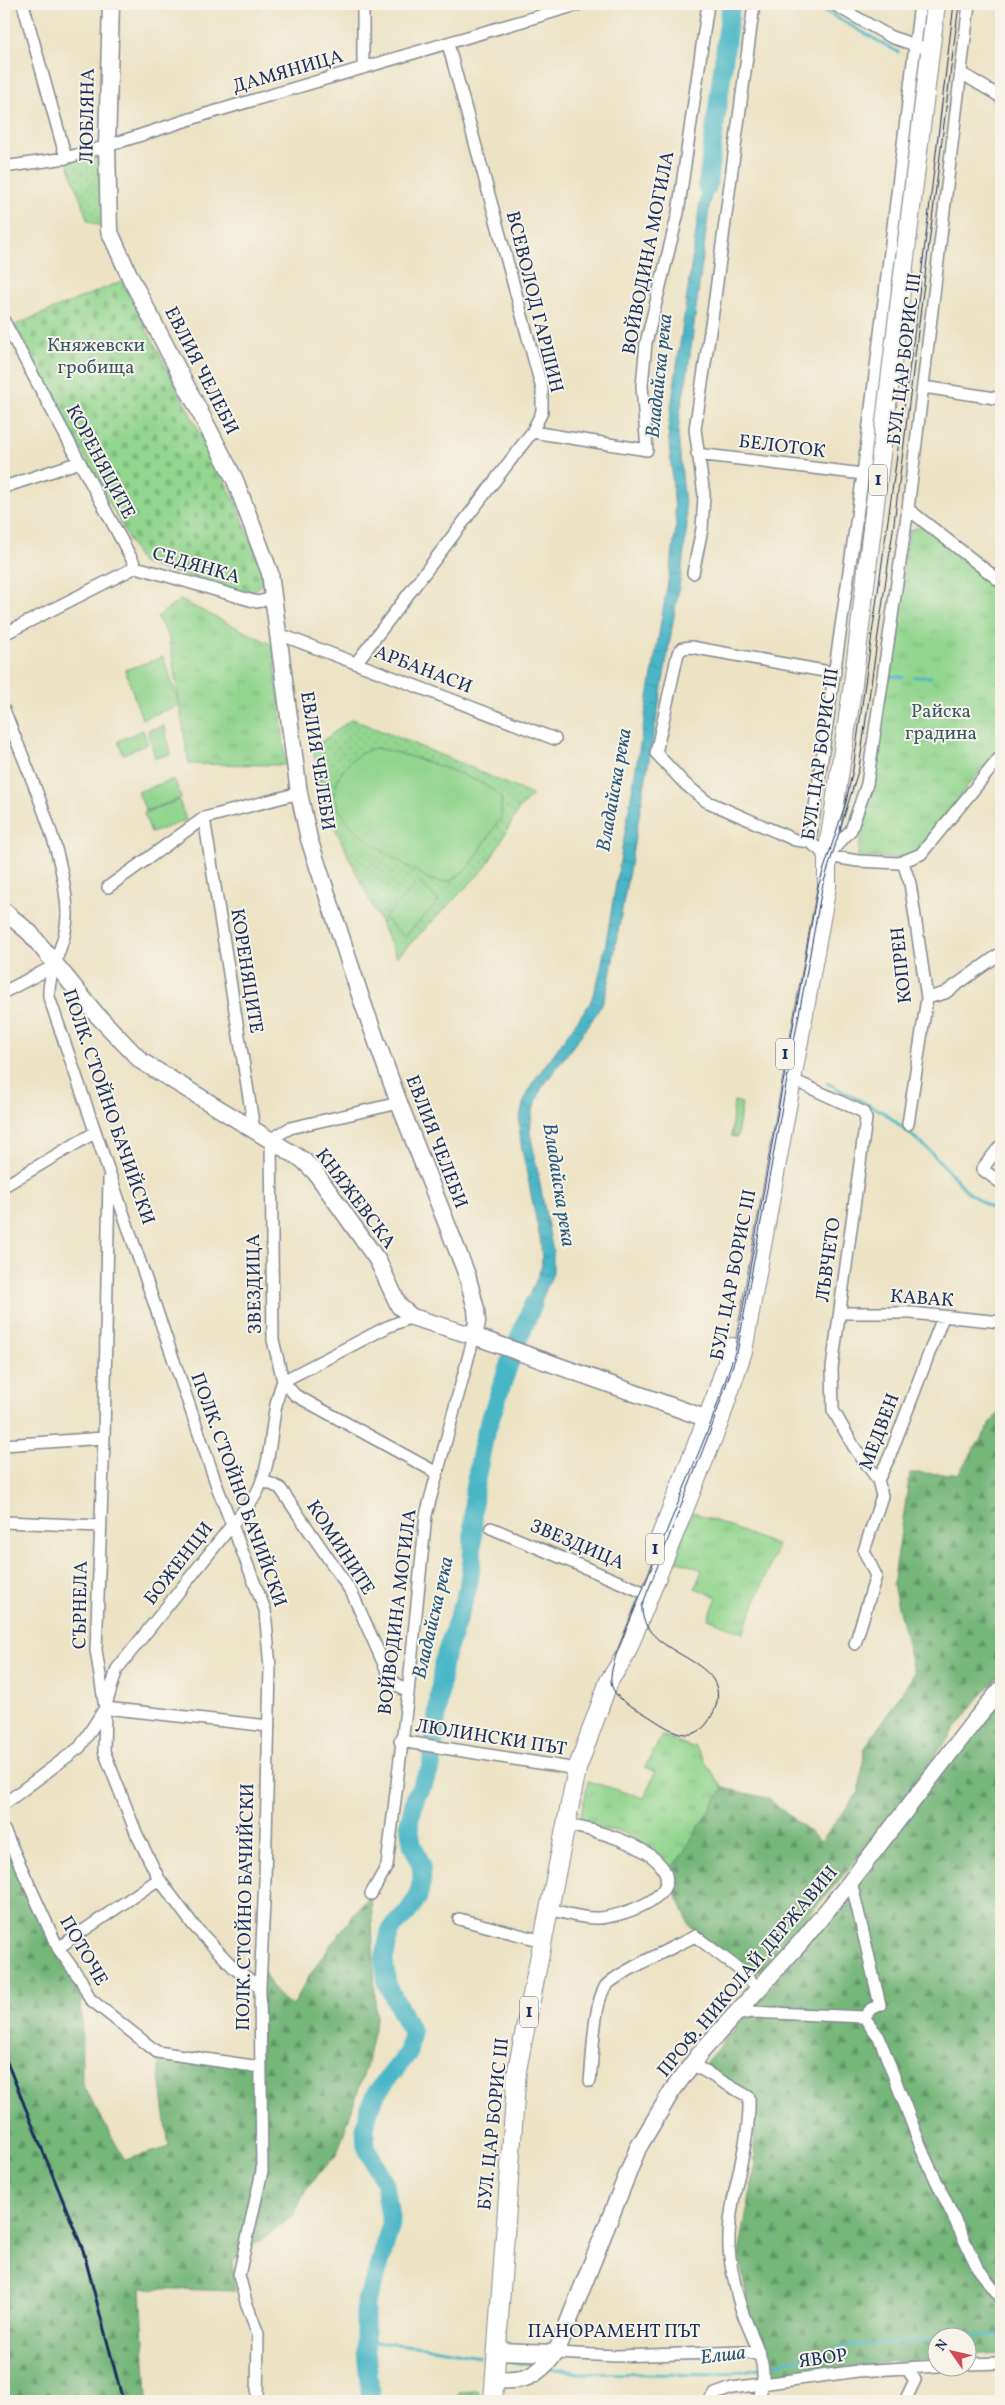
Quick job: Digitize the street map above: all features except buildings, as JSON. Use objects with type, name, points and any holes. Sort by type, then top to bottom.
[{"type":"main road","name":"БУЛ. ЦАР БОРИС III","points":[[494,2401],[517,2070],[577,1769],[609,1681],[625,1656],[644,1592],[743,1351],[827,886],[827,856],[853,684],[923,48],[936,4]]},
{"type":"main road","name":"БУЛ. ЦАР БОРИС III","points":[[713,1421],[731,1352],[816,883],[827,856]]},
{"type":"street","points":[[23,4],[66,158]]},
{"type":"street","name":"ЛЮБЛЯНА","points":[[110,4],[107,146],[110,230]]},
{"type":"street","points":[[363,4],[364,68]]},
{"type":"street","name":"ДАМЯНИЦА","points":[[4,168],[66,158],[203,115],[580,4]]},
{"type":"street","name":"ВОЙВОДИНА МОГИЛА","points":[[532,432],[647,450],[642,386],[646,343],[678,213],[708,4]]},
{"type":"street","points":[[693,573],[702,529],[704,495],[695,429],[714,305],[754,4]]},
{"type":"street","points":[[833,4],[891,37],[923,48]]},
{"type":"street","name":"БУЛ. ЦАР БОРИС III","points":[[810,842],[923,48],[920,4]]},
{"type":"street","name":"БУЛ. ЦАР БОРИС III","points":[[827,856],[851,830],[867,784],[908,509],[924,387],[969,4]]},
{"type":"street","name":"ВСЕВОЛОД ГАРШИН","points":[[356,663],[532,432],[542,412],[542,389],[448,44]]},
{"type":"street","points":[[961,73],[1001,97]]},
{"type":"street","name":"ЕВЛИЯ ЧЕЛЕБИ","points":[[110,230],[130,277],[235,480],[270,573],[298,793],[309,839],[361,998],[398,1103],[467,1275],[476,1309],[477,1322],[474,1336]]},
{"type":"street","name":"КОРЕНЯЦИТЕ","points":[[4,321],[7,334],[80,462],[136,567]]},
{"type":"street","points":[[924,387],[1001,399]]},
{"type":"street","name":"БЕЛОТОК","points":[[697,454],[863,474]]},
{"type":"street","points":[[4,487],[80,462]]},
{"type":"street","points":[[908,509],[1001,582]]},
{"type":"street","name":"СЕДЯНКА","points":[[4,634],[136,567],[257,602],[274,598]]},
{"type":"street","name":"АРБАНАСИ","points":[[279,634],[555,739]]},
{"type":"street","points":[[835,673],[691,647],[683,648],[678,652],[656,754],[684,784],[706,801],[795,840],[810,842],[827,856],[858,861],[903,863],[921,854],[1001,756]]},
{"type":"street","name":"ПОЛК. СТОЙНО БАЧИЙСКИ","points":[[4,710],[43,810],[64,880],[67,915],[60,953],[48,984],[49,997],[94,1133],[109,1171],[232,1526],[265,1610],[270,1668],[260,1988],[262,2171],[239,2275],[246,2302],[258,2334],[257,2401]]},
{"type":"street","points":[[108,887],[204,818],[298,793]]},
{"type":"street","name":"КОРЕНЯЦИТЕ","points":[[204,818],[254,1129]]},
{"type":"street","name":"КОПРЕН","points":[[903,863],[910,883],[927,998],[908,1124]]},
{"type":"street","name":"КНЯЖЕВСКА","points":[[4,911],[30,933],[96,1014],[141,1060],[291,1151],[314,1172],[378,1261],[400,1306],[412,1317]]},
{"type":"street","points":[[927,998],[945,994],[1001,954]]},
{"type":"street","points":[[4,992],[56,965]]},
{"type":"street","name":"ЛЪВЧЕТО","points":[[791,1078],[863,1112],[866,1119],[832,1368],[833,1410],[854,1447],[878,1480]]},
{"type":"street","points":[[271,1139],[290,1128],[398,1103]]},
{"type":"street","points":[[4,1186],[94,1133]]},
{"type":"street","name":"ЗВЕЗДИЦА","points":[[271,1139],[273,1340],[284,1381],[295,1395],[437,1473]]},
{"type":"street","points":[[1001,1145],[982,1169],[1001,1183]]},
{"type":"street","name":"СЪРНЕЛА","points":[[109,1171],[104,1438],[96,1650],[105,1708],[104,1751],[136,1835],[159,1879],[194,1926],[234,1968],[260,1988]]},
{"type":"street","name":"КАВАК","points":[[840,1313],[911,1313],[1001,1322]]},
{"type":"street","points":[[284,1381],[387,1327],[412,1317],[503,1346],[713,1421]]},
{"type":"street","name":"МЕДВЕН","points":[[856,1644],[876,1576],[864,1551],[882,1496],[878,1480],[889,1458],[943,1317]]},
{"type":"street","name":"ВОЙВОДИНА МОГИЛА","points":[[371,1894],[387,1866],[405,1742],[408,1693],[426,1516],[474,1336]]},
{"type":"street","name":"БОЖЕНЦИ","points":[[4,1804],[80,1747],[105,1708],[117,1669],[232,1526],[264,1481],[277,1398],[284,1381]]},
{"type":"street","points":[[4,1445],[104,1438]]},
{"type":"street","name":"КОМИНИТЕ","points":[[264,1481],[280,1488],[352,1593],[391,1680],[408,1693]]},
{"type":"street","points":[[4,1522],[100,1526]]},
{"type":"street","name":"ЗВЕЗДИЦА","points":[[491,1528],[644,1592]]},
{"type":"street","name":"ПРОФ. НИКОЛАЙ ДЕРЖАВИН","points":[[548,2362],[638,2148],[667,2098],[692,2064],[734,2014],[801,1942],[851,1881],[1001,1689]]},
{"type":"street","points":[[105,1708],[269,1726]]},
{"type":"street","name":"ЛЮЛИНСКИ ПЪТ","points":[[405,1742],[577,1769]]},
{"type":"street","points":[[550,1909],[587,1917],[617,1915],[653,1899],[660,1894],[666,1880],[664,1870],[650,1856],[627,1842],[601,1833],[565,1825]]},
{"type":"street","name":"ПОТОЧЕ","points":[[4,1830],[58,1948],[81,1980],[90,1999],[156,2052],[260,2068]]},
{"type":"street","points":[[58,1948],[159,1879]]},
{"type":"street","points":[[851,1881],[880,2005],[871,2009],[864,2017]]},
{"type":"street","points":[[459,1919],[543,1941]]},
{"type":"street","points":[[590,2082],[599,2002],[606,1986],[618,1975],[695,1936],[740,1970],[758,1988]]},
{"type":"street","points":[[734,2014],[752,2012],[864,2017]]},
{"type":"street","points":[[864,2017],[879,2037],[924,2154],[977,2267],[1001,2298]]},
{"type":"street","points":[[692,2064],[749,2097],[750,2119],[735,2193],[730,2248],[742,2310],[764,2367],[764,2385],[758,2401]]},
{"type":"street","name":"ПАНОРАМЕНТ ПЪТ","points":[[497,2351],[548,2362],[616,2356],[744,2352],[760,2355]]},
{"type":"street","points":[[495,2380],[520,2380],[548,2362]]},
{"type":"street","points":[[978,2364],[1001,2363]]},
{"type":"street","name":"ЯВОР","points":[[712,2398],[732,2388],[858,2371],[928,2367]]},
{"type":"street","points":[[905,2401],[915,2380],[906,2368]]},
{"type":"green space","points":[[107,146],[109,230],[88,221],[66,158]]},
{"type":"green space","name":"Княжевски гробища","points":[[122,281],[238,507],[265,578],[259,587],[248,594],[141,563],[15,325]]},
{"type":"green space","name":"Райска градина","points":[[922,526],[1001,590],[1001,747],[970,783],[914,855],[903,858],[857,858],[866,814],[909,531]]},
{"type":"green space","points":[[180,600],[273,645],[286,765],[189,764],[169,638],[157,617]]},
{"type":"green space","points":[[163,657],[180,705],[142,719],[125,670]]},
{"type":"green space","points":[[352,719],[463,764],[532,795],[519,809],[486,867],[397,957],[336,830],[322,793],[313,748]]},
{"type":"green space","points":[[164,726],[171,754],[155,758],[148,730]]},
{"type":"green space","points":[[143,730],[148,744],[123,754],[118,741]]},
{"type":"green space","points":[[375,748],[422,760],[461,774],[492,790],[501,797],[501,817],[470,866],[451,881],[441,882],[429,879],[380,849],[362,836],[347,821],[338,805],[335,789],[342,772],[349,763],[356,757]]},
{"type":"green space","points":[[174,779],[181,798],[146,811],[138,792]]},
{"type":"green space","points":[[179,800],[186,820],[151,833],[144,813]]},
{"type":"green space","points":[[418,882],[439,901],[404,937],[384,918]]},
{"type":"green space","points":[[734,1101],[742,1103],[737,1137],[731,1136]]},
{"type":"green space","points":[[1001,1408],[1001,1674],[977,1700],[865,1850],[755,1977],[691,1928],[674,1889],[672,1870],[723,1788],[767,1798],[821,1841],[859,1792],[865,1748],[914,1674],[893,1585],[910,1473],[958,1474]]},
{"type":"green space","points":[[693,1512],[778,1546],[743,1633],[708,1619],[717,1597],[695,1588],[702,1570],[673,1559]]},
{"type":"green space","points":[[1001,1698],[1001,2353],[978,2354],[978,2328],[928,2328],[928,2359],[858,2366],[774,2380],[749,2313],[739,2253],[755,2169],[752,2096],[701,2068],[829,1917]]},
{"type":"green space","points":[[662,1736],[692,1747],[694,1745],[723,1788],[672,1870],[644,1846],[622,1832],[579,1825],[588,1781],[644,1798],[655,1772],[645,1767]]},
{"type":"green space","points":[[10,1843],[81,1980],[82,2084],[125,2160],[169,2147],[157,2052],[260,2067],[261,1967],[278,1995],[293,2006],[319,1962],[371,1894],[376,2019],[366,2067],[337,2154],[308,2186],[293,2216],[232,2261],[235,2291],[141,2288],[147,2398],[149,2401],[4,2401],[4,1846]]},
{"type":"green space","points":[[479,2391],[479,2401],[458,2401],[458,2392]]},
{"type":"water","points":[[706,161],[715,163],[678,434],[687,525],[682,569],[608,987],[602,1004],[590,1023],[541,1089],[532,1113],[530,1132],[553,1252],[553,1273],[529,1330],[518,1326],[542,1265],[541,1244],[521,1144],[519,1122],[523,1104],[532,1084],[590,1003],[598,981],[605,948],[672,558],[676,525],[668,429]]},
{"type":"waterway","name":"Владайска река","points":[[707,188],[731,4]]},
{"type":"waterway","points":[[812,4],[898,52]]},
{"type":"waterway","points":[[991,98],[1001,104]]},
{"type":"waterway","points":[[886,676],[903,677]]},
{"type":"waterway","points":[[914,677],[931,677]]},
{"type":"waterway","points":[[827,1083],[886,1114],[928,1149],[969,1193],[1001,1215]]},
{"type":"waterway","name":"Владайска река","points":[[371,2401],[365,2341],[365,2304],[377,2274],[391,2224],[385,2184],[366,2146],[365,2129],[368,2112],[377,2092],[408,2053],[412,2033],[387,1984],[384,1960],[390,1931],[407,1913],[418,1897],[422,1879],[421,1864],[412,1844],[409,1823],[416,1796],[431,1768],[443,1663],[468,1588],[472,1560],[474,1489],[485,1435],[509,1364],[533,1304]]},
{"type":"waterway","name":"Елша","points":[[978,2336],[990,2335],[1001,2337]]},
{"type":"waterway","name":"Елша","points":[[365,2341],[433,2348],[479,2356]]},
{"type":"waterway","name":"Елша","points":[[766,2366],[853,2345],[928,2341]]},
{"type":"waterway","name":"Елша","points":[[510,2361],[536,2366]]},
{"type":"waterway","name":"Елша","points":[[550,2368],[579,2373],[721,2375],[760,2368]]},
{"type":"tram line","points":[[954,4],[914,335],[853,769],[846,802],[818,887],[735,1352],[712,1420],[616,1655],[612,1672],[611,1681],[613,1689],[622,1700],[669,1729],[685,1734],[701,1730],[708,1722],[714,1712],[717,1701],[716,1686],[708,1674],[696,1664],[667,1646],[654,1635],[645,1623],[642,1606],[711,1429],[737,1353],[822,888],[859,768],[894,523],[959,4]]},
{"type":"railway","points":[[4,2055],[83,2250],[123,2401]]}]
